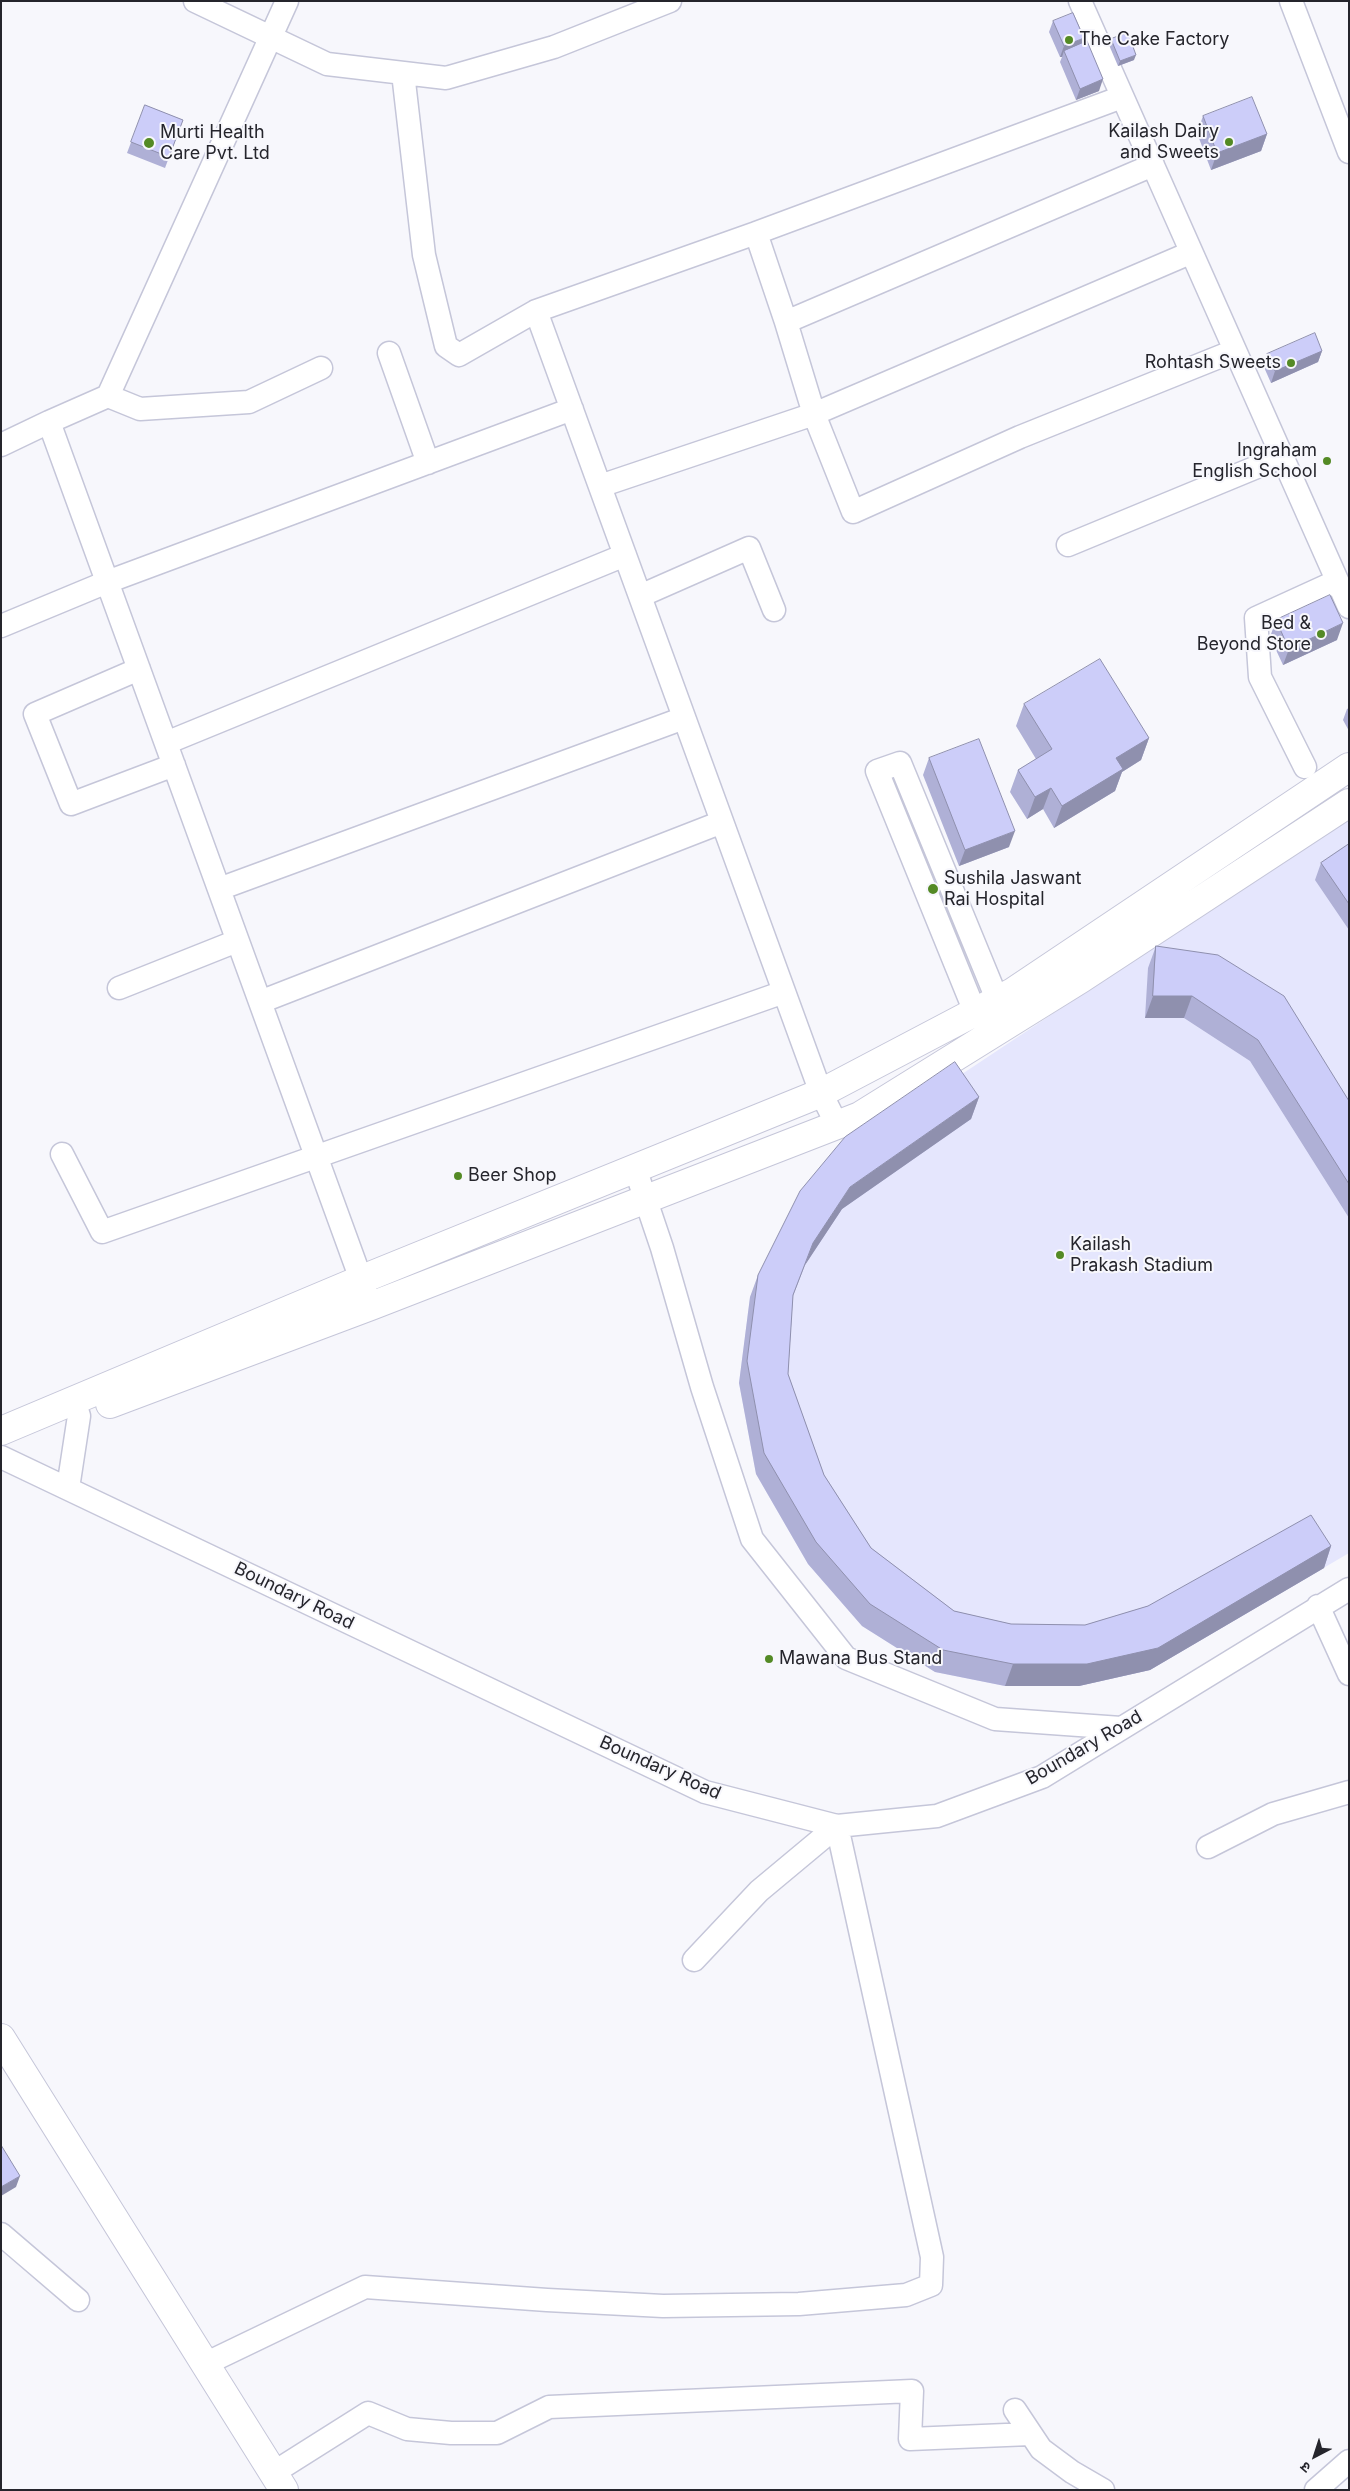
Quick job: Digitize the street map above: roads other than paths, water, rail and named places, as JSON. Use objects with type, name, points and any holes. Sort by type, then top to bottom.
[{"type":"main road","points":[[1,1450],[77,1408],[360,1280],[821,1093],[1021,987],[1349,767]]},
{"type":"main road","points":[[1,1431],[77,1408],[371,1306],[860,1116],[1008,1025],[1349,804]]},
{"type":"main road","points":[[1244,837],[1261,861]]},
{"type":"main road","points":[[1,2038],[278,2481]]},
{"type":"street","points":[[195,1],[327,64],[446,78],[554,47],[670,1]]},
{"type":"street","points":[[1,446],[108,396],[287,1]]},
{"type":"street","points":[[1080,1],[1190,253],[1349,607]]},
{"type":"street","points":[[1291,1],[1349,152]]},
{"type":"street","points":[[403,73],[424,255],[446,346],[459,355],[536,311],[756,233],[1122,97]]},
{"type":"street","points":[[786,322],[1153,165]]},
{"type":"street","points":[[756,233],[814,414],[853,512],[1020,437],[1234,351]]},
{"type":"street","points":[[600,486],[814,414],[1190,253]]},
{"type":"street","points":[[536,311],[821,1093],[837,1125]]},
{"type":"street","points":[[389,353],[428,463]]},
{"type":"street","points":[[108,396],[140,409],[249,402],[321,368]]},
{"type":"street","points":[[1,626],[107,582],[572,409]]},
{"type":"street","points":[[49,422],[371,1306]]},
{"type":"street","points":[[1068,544],[1281,457]]},
{"type":"street","points":[[640,596],[749,548],[774,610]]},
{"type":"street","points":[[166,743],[626,555]]},
{"type":"street","points":[[1305,766],[1260,677],[1256,618],[1337,580]]},
{"type":"street","points":[[139,669],[35,714],[72,804],[174,765]]},
{"type":"street","points":[[219,889],[684,718]]},
{"type":"street","points":[[986,1006],[900,763],[877,771],[986,1006],[1008,1025]]},
{"type":"street","points":[[260,1002],[722,822]]},
{"type":"street","points":[[119,988],[237,941]]},
{"type":"street","points":[[62,1154],[102,1232],[784,992]]},
{"type":"street","points":[[634,1168],[668,1265],[702,1387],[752,1539],[846,1658],[995,1718],[1121,1728]]},
{"type":"street","points":[[68,1488],[77,1408]]},
{"type":"street","name":"Boundary Road","points":[[1,1457],[705,1792],[837,1826],[937,1816],[1042,1777],[1318,1606],[1349,1589]]},
{"type":"street","points":[[1318,1606],[1349,1674]]},
{"type":"street","points":[[1208,1847],[1273,1814],[1349,1792]]},
{"type":"street","points":[[205,2364],[364,2287],[663,2306],[799,2304],[906,2295],[931,2285],[932,2257],[837,1826],[759,1891],[694,1960]]},
{"type":"street","points":[[1,2234],[78,2300]]},
{"type":"street","points":[[278,2481],[368,2413],[407,2429],[451,2433],[497,2433],[549,2406],[912,2391],[910,2439],[1030,2434]]},
{"type":"street","points":[[1015,2410],[1040,2449],[1072,2472],[1104,2490]]},
{"type":"street","points":[[1316,2490],[1349,2461]]},
{"type":"place","name":"The Cake Factory","points":[[1069,40]]},
{"type":"place","name":"Kailash Dairy and Sweets","points":[[1229,142]]},
{"type":"place","name":"Murti Health Care Pvt. Ltd","points":[[149,143]]},
{"type":"place","name":"Rohtash Sweets","points":[[1291,363]]},
{"type":"place","name":"Ingraham English School","points":[[1327,461]]},
{"type":"place","name":"Bed & Beyond Store","points":[[1321,634]]},
{"type":"place","name":"Sushila Jaswant Rai Hospital","points":[[933,889]]},
{"type":"place","name":"Beer Shop","points":[[458,1176]]},
{"type":"place","name":"Kailash Prakash Stadium","points":[[1060,1255]]},
{"type":"place","name":"Mawana Bus Stand","points":[[769,1659]]}]
